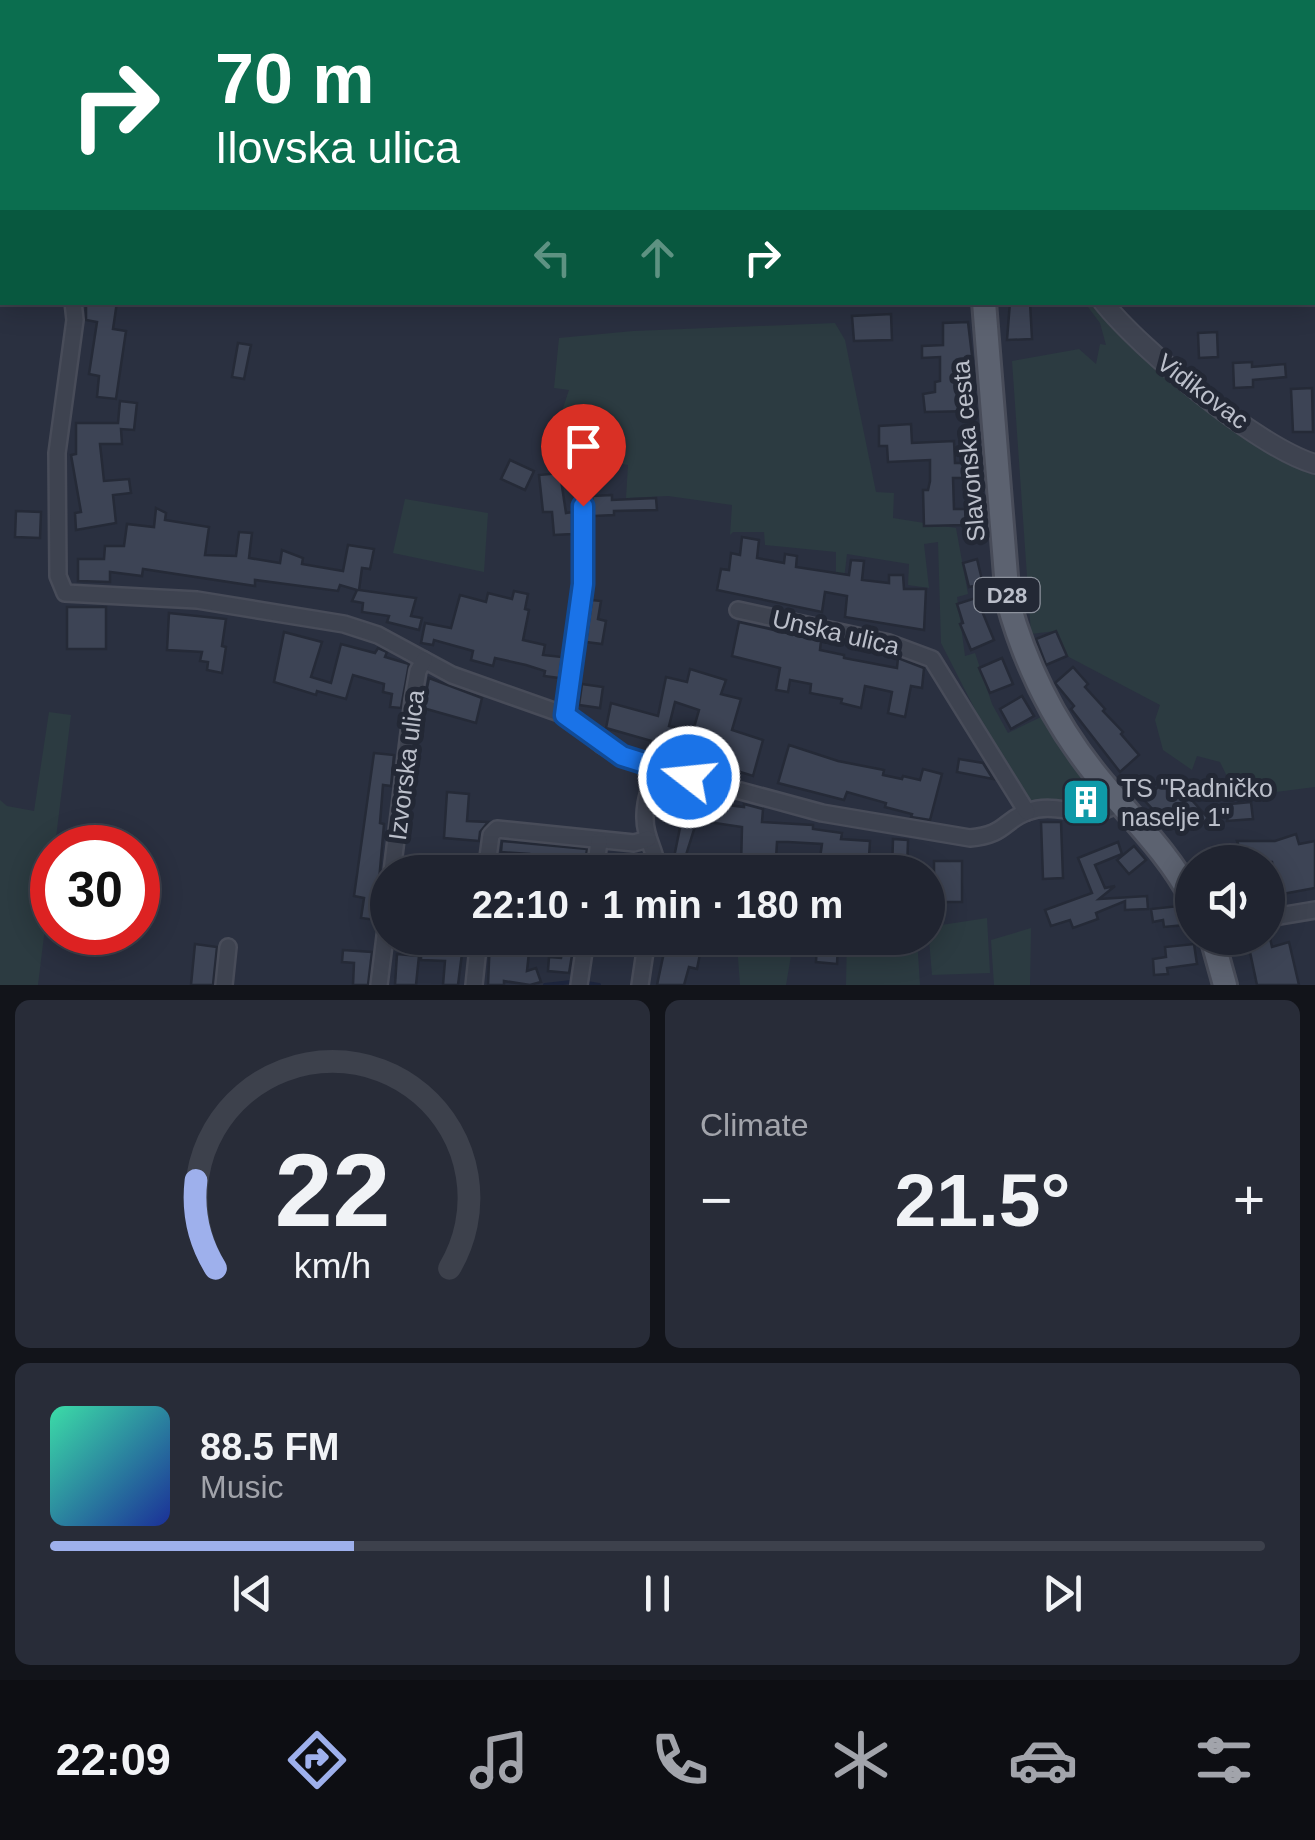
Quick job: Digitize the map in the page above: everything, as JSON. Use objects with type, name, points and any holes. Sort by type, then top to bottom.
[{"type":"main road","name":"Slavonska cesta","points":[[984,305],[1008,601],[1024,654],[1058,723],[1175,870]]},
{"type":"main road","points":[[1217,955],[1225,985]]},
{"type":"street","points":[[74,305],[57,453],[58,576],[65,593],[197,600],[320,620],[378,635],[466,681],[565,715],[622,756],[822,813],[970,838],[989,836],[1027,812],[1048,810],[1086,815],[1104,813],[1120,803]]},
{"type":"street","name":"Vidikovac","points":[[1105,305],[1126,330],[1214,402],[1295,458],[1315,464]]},
{"type":"street","points":[[565,715],[583,584],[583,506]]},
{"type":"street","name":"Unska ulica","points":[[738,610],[888,644],[932,659],[1027,812]]},
{"type":"street","name":"Izvorska ulica","points":[[394,855],[413,700],[424,660]]},
{"type":"street","points":[[656,768],[646,796],[645,822],[648,840],[657,855]]},
{"type":"street","points":[[488,855],[491,834],[497,829],[599,841],[648,840]]},
{"type":"street","points":[[597,855],[599,841]]},
{"type":"street","points":[[1285,915],[1315,910]]},
{"type":"street","points":[[224,985],[228,947]]},
{"type":"street","points":[[379,985],[383,955]]},
{"type":"street","points":[[474,985],[477,955]]},
{"type":"street","points":[[579,985],[583,955]]},
{"type":"street","points":[[640,985],[644,955]]},
{"type":"shaded area","points":[[1086,305],[1105,305],[1214,402],[1315,464],[1315,787],[1237,797],[1220,762],[1197,756],[1192,770],[1163,750],[1155,720],[1160,705],[1067,656],[1056,631],[1031,634],[1012,361],[1079,349],[1096,364],[1100,344],[1106,345],[1100,323]]},
{"type":"shaded area","points":[[835,323],[845,340],[876,492],[894,493],[893,518],[956,528],[968,594],[957,597],[965,656],[975,653],[992,704],[1008,733],[1041,717],[1104,803],[1088,809],[1031,801],[990,739],[941,643],[938,542],[924,544],[929,588],[908,585],[909,564],[847,554],[843,588],[836,588],[836,552],[765,545],[764,532],[730,535],[732,505],[668,496],[626,498],[628,465],[548,453],[569,390],[554,388],[559,338]]},
{"type":"shaded area","points":[[405,499],[488,513],[484,572],[393,553]]},
{"type":"shaded area","points":[[49,712],[71,715],[58,825],[30,825],[30,955],[42,955],[38,985],[0,985],[0,800],[7,806],[34,811]]},
{"type":"shaded area","points":[[987,918],[990,973],[932,975],[930,955],[945,955],[945,924]]},
{"type":"shaded area","points":[[1031,928],[1030,985],[994,985],[991,940]]},
{"type":"shaded area","points":[[738,955],[791,956],[786,985],[740,985]]},
{"type":"shaded area","points":[[847,955],[918,955],[920,985],[846,985]]},
{"type":"building","points":[[86,305],[117,305],[113,329],[126,331],[116,399],[97,397],[99,376],[89,374],[97,322],[86,320]]},
{"type":"building","points":[[1010,305],[1030,305],[1032,339],[1007,340]]},
{"type":"building","points":[[891,314],[892,340],[854,341],[852,316]]},
{"type":"building","points":[[968,322],[976,389],[972,390],[973,411],[925,412],[923,394],[935,392],[935,382],[940,381],[940,357],[922,358],[922,346],[943,345],[943,323]]},
{"type":"building","points":[[1217,332],[1218,357],[1199,358],[1198,333]]},
{"type":"building","points":[[238,343],[251,345],[244,379],[232,377]]},
{"type":"building","points":[[1252,362],[1252,367],[1285,364],[1286,377],[1253,380],[1253,387],[1234,388],[1233,363]]},
{"type":"building","points":[[1312,388],[1313,432],[1293,432],[1291,389]]},
{"type":"building","points":[[120,401],[137,403],[134,430],[121,429],[122,444],[100,444],[104,481],[129,479],[131,493],[113,495],[116,523],[76,530],[75,513],[81,512],[71,455],[76,454],[76,423],[118,423]]},
{"type":"building","points":[[911,424],[912,443],[954,441],[955,463],[966,463],[967,478],[953,478],[954,509],[965,509],[966,525],[924,526],[923,490],[928,490],[930,460],[888,462],[887,446],[879,446],[879,426]]},
{"type":"building","points":[[510,460],[534,471],[525,490],[501,479]]},
{"type":"building","points":[[560,473],[566,513],[572,512],[572,534],[554,535],[552,512],[543,512],[539,475]]},
{"type":"building","points":[[612,495],[612,500],[656,498],[657,510],[614,511],[614,515],[594,516],[592,496]]},
{"type":"building","points":[[156,508],[166,513],[165,520],[209,527],[205,555],[236,556],[239,532],[252,533],[249,558],[280,563],[282,550],[303,558],[302,564],[343,571],[348,545],[374,549],[370,569],[362,568],[359,590],[416,598],[411,616],[422,618],[419,630],[387,622],[389,616],[362,612],[363,603],[352,601],[357,590],[340,585],[338,591],[255,580],[255,586],[143,569],[142,576],[110,572],[110,582],[78,581],[78,559],[104,559],[105,546],[124,546],[127,524],[154,527]]},
{"type":"building","points":[[16,511],[41,512],[40,538],[15,537]]},
{"type":"building","points":[[742,537],[759,540],[757,558],[784,563],[785,554],[797,556],[796,567],[849,575],[851,560],[864,561],[862,580],[889,583],[889,575],[903,575],[904,589],[926,589],[924,630],[845,617],[847,596],[825,592],[822,612],[717,590],[721,569],[729,570],[731,553],[740,555]]},
{"type":"building","points":[[977,559],[983,584],[969,587],[963,563]]},
{"type":"building","points":[[514,591],[528,594],[523,640],[545,645],[543,655],[562,657],[559,678],[495,658],[493,666],[471,660],[473,651],[434,640],[433,645],[421,643],[425,623],[451,628],[460,595],[486,602],[488,593],[512,599]]},
{"type":"building","points":[[982,596],[986,610],[982,611],[994,640],[971,650],[957,604]]},
{"type":"building","points":[[592,600],[601,601],[598,619],[606,621],[602,644],[586,642]]},
{"type":"building","points":[[67,607],[106,607],[106,649],[67,649]]},
{"type":"building","points":[[169,613],[226,619],[222,673],[207,670],[208,662],[200,661],[202,652],[167,650]]},
{"type":"building","points":[[739,622],[821,641],[820,650],[844,658],[897,668],[898,658],[924,668],[922,688],[911,686],[905,717],[888,713],[892,692],[865,686],[861,708],[841,703],[842,699],[810,693],[811,684],[790,680],[788,692],[776,690],[780,668],[732,656]]},
{"type":"building","points":[[1056,631],[1067,656],[1046,665],[1036,639]]},
{"type":"building","points":[[284,632],[322,642],[311,677],[331,683],[341,644],[375,653],[378,648],[387,652],[385,657],[409,664],[401,708],[390,707],[392,694],[383,692],[384,684],[353,675],[346,699],[317,691],[316,695],[274,682]]},
{"type":"building","points":[[1002,658],[1013,684],[990,693],[979,668]]},
{"type":"building","points":[[1073,667],[1139,755],[1120,772],[1055,683]]},
{"type":"building","points":[[690,669],[726,680],[721,694],[741,699],[732,730],[763,740],[753,776],[650,748],[652,741],[606,728],[611,703],[658,716],[666,677],[687,682]],"holes":[[[675,702],[699,710],[693,731],[669,726]]]},
{"type":"building","points":[[429,678],[482,698],[476,723],[423,708]]},
{"type":"building","points":[[582,684],[603,687],[600,708],[579,705]]},
{"type":"building","points":[[1022,696],[1034,716],[1011,729],[1000,709]]},
{"type":"building","points":[[789,745],[838,761],[884,770],[883,775],[902,779],[903,776],[920,780],[923,769],[942,774],[930,820],[911,817],[912,814],[885,807],[886,803],[847,792],[844,800],[778,783]]},
{"type":"building","points":[[374,753],[394,755],[391,786],[383,785],[381,855],[370,855],[370,919],[361,918],[364,898],[354,896]]},
{"type":"building","points":[[959,759],[983,763],[993,779],[957,772]]},
{"type":"building","points":[[1170,776],[1208,818],[1201,825],[1181,827],[1167,811],[1160,817],[1144,800]]},
{"type":"building","points":[[667,783],[687,788],[681,810],[661,804]]},
{"type":"building","points":[[447,792],[469,794],[467,821],[488,822],[479,841],[444,838]]},
{"type":"building","points":[[1251,802],[1253,819],[1227,821],[1230,804]]},
{"type":"building","points":[[711,803],[744,804],[763,809],[762,822],[813,825],[813,829],[842,833],[841,839],[870,841],[869,855],[820,855],[822,844],[777,842],[776,855],[741,855],[742,827],[708,822]]},
{"type":"building","points":[[682,818],[696,823],[686,855],[674,855]]},
{"type":"building","points":[[1041,822],[1061,822],[1063,878],[1043,879]]},
{"type":"building","points":[[1296,834],[1299,844],[1315,841],[1315,888],[1285,894],[1285,845],[1238,845],[1237,841],[1275,841]]},
{"type":"building","points":[[893,839],[908,840],[908,855],[893,855]]},
{"type":"building","points":[[502,841],[587,849],[586,855],[501,852]]},
{"type":"building","points":[[1118,842],[1122,854],[1095,865],[1105,888],[1115,886],[1099,899],[1147,896],[1148,909],[1125,910],[1125,901],[1096,913],[1098,919],[1073,928],[1070,920],[1051,926],[1045,910],[1092,893],[1078,858]]},
{"type":"building","points":[[1134,846],[1146,860],[1129,874],[1117,860]]},
{"type":"building","points":[[945,861],[962,861],[962,902],[945,902]]},
{"type":"building","points":[[1175,906],[1175,926],[1164,927],[1163,920],[1153,922],[1151,909]]},
{"type":"building","points":[[1289,942],[1299,985],[1257,985],[1251,955],[1285,955],[1285,943]]},
{"type":"building","points":[[195,944],[217,947],[213,985],[191,985]]},
{"type":"building","points":[[1175,946],[1175,955],[1196,955],[1197,964],[1167,968],[1168,974],[1154,975],[1153,959],[1166,957],[1165,947]]},
{"type":"building","points":[[343,950],[370,952],[368,985],[353,985],[354,963],[342,962]]},
{"type":"building","points":[[397,955],[419,956],[416,985],[395,985]]},
{"type":"building","points":[[421,955],[462,955],[458,985],[443,985],[445,961],[421,960]]},
{"type":"building","points":[[489,955],[529,955],[527,971],[536,968],[541,982],[530,985],[504,981],[504,985],[488,985]]},
{"type":"building","points":[[572,955],[569,973],[548,971],[549,957]]},
{"type":"building","points":[[663,955],[700,955],[697,969],[689,967],[684,985],[657,985]]},
{"type":"building","points":[[816,955],[837,955],[837,964],[816,962]]},
{"type":"waterway","points":[[545,985],[571,982]]},
{"type":"waterway","points":[[587,983],[599,985]]},
{"type":"place","name":"TS \"Radničko naselje 1\"","points":[[1086,802]]},
{"type":"route","points":[[583,506],[583,584],[565,715],[622,756],[689,777]]}]
